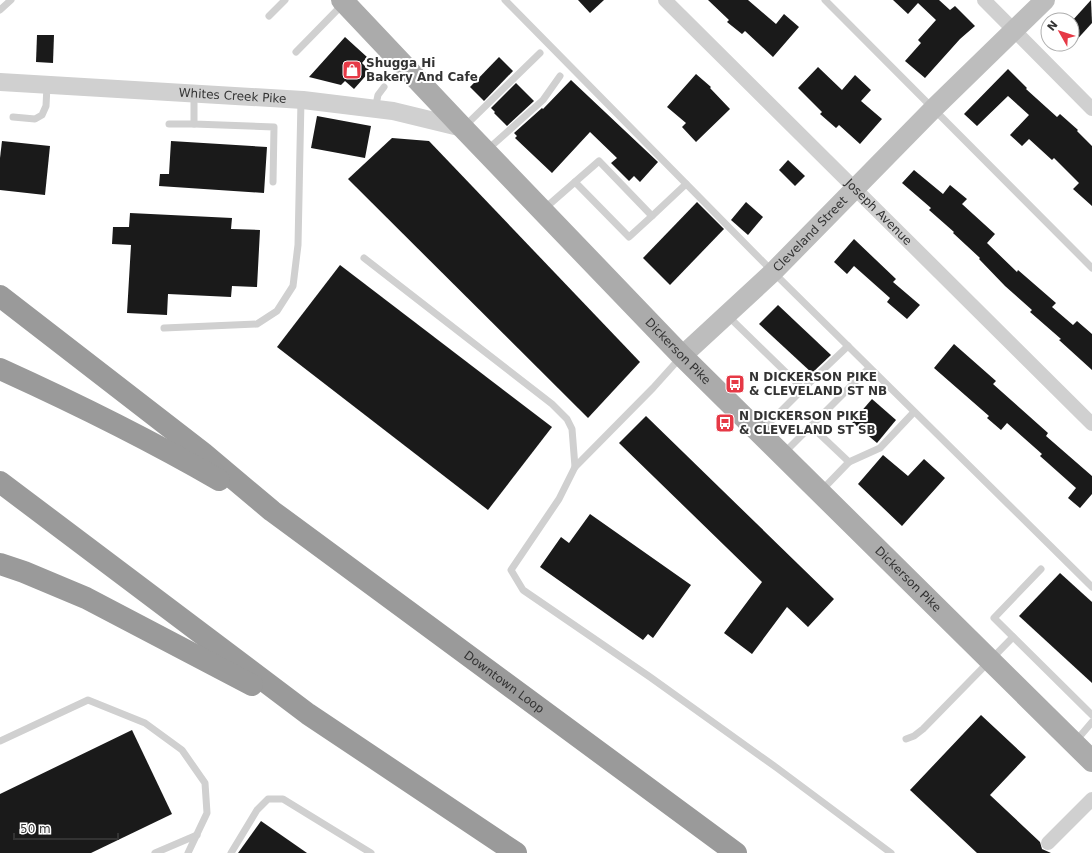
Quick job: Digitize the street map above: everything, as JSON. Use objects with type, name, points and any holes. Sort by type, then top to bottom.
[{"type":"highway","points":[[0,296],[202,453],[272,511]]},
{"type":"highway","points":[[0,370],[64,398],[167,450],[272,511]]},
{"type":"highway","points":[[0,482],[308,714],[516,853]]},
{"type":"highway","name":"Downtown Loop","points":[[272,511],[736,853]]},
{"type":"highway","points":[[0,564],[24,572],[86,598],[308,714]]},
{"type":"main road","name":"Cleveland Street","points":[[682,356],[772,272],[933,109],[1044,0]]},
{"type":"main road","name":"Dickerson Pike","points":[[343,1],[682,356],[1092,761]]},
{"type":"street","name":"Joseph Avenue","points":[[665,0],[1092,424]]},
{"type":"street","points":[[984,0],[1092,109]]},
{"type":"street","name":"Whites Creek Pike","points":[[0,82],[301,100],[393,111],[463,128]]},
{"type":"street","points":[[1048,843],[1092,799]]},
{"type":"lane","points":[[0,10],[11,0]]},
{"type":"lane","points":[[269,16],[286,0]]},
{"type":"lane","points":[[505,0],[772,272],[1092,587]]},
{"type":"lane","points":[[824,0],[1092,268]]},
{"type":"lane","points":[[296,52],[343,1]]},
{"type":"lane","points":[[463,128],[540,54]]},
{"type":"lane","points":[[485,151],[543,100],[560,76]]},
{"type":"lane","points":[[13,117],[35,119],[42,115],[46,106],[47,85]]},
{"type":"lane","points":[[374,109],[378,95],[384,87]]},
{"type":"lane","points":[[194,94],[194,124]]},
{"type":"lane","points":[[164,328],[257,324],[277,311],[293,286],[298,244],[301,100]]},
{"type":"lane","points":[[169,124],[274,127],[273,182]]},
{"type":"lane","points":[[542,210],[599,161],[652,216]]},
{"type":"lane","points":[[575,182],[629,237],[686,184]]},
{"type":"lane","points":[[364,258],[552,404],[568,419],[572,429],[575,467],[559,499],[511,570],[523,590],[650,677],[778,768],[891,853]]},
{"type":"lane","points":[[726,315],[803,389]]},
{"type":"lane","points":[[760,433],[848,346]]},
{"type":"lane","name":"Cleveland Street","points":[[575,467],[653,388],[682,356]]},
{"type":"lane","points":[[782,455],[869,368]]},
{"type":"lane","points":[[820,492],[849,462],[880,448],[914,412]]},
{"type":"lane","points":[[811,426],[849,462]]},
{"type":"lane","points":[[1041,569],[994,618],[1092,715]]},
{"type":"lane","points":[[906,739],[914,736],[923,729],[1013,636]]},
{"type":"lane","points":[[0,741],[88,700],[145,723],[182,750],[205,783],[207,813],[188,853]]},
{"type":"lane","points":[[1074,744],[1092,722]]},
{"type":"lane","points":[[231,853],[257,810],[268,799],[283,799],[371,853]]},
{"type":"lane","points":[[155,853],[196,835]]},
{"type":"building","points":[[578,0],[604,0],[590,13]]},
{"type":"building","points":[[708,0],[748,0],[776,24],[784,14],[799,27],[773,57],[745,31],[742,34],[727,22],[729,20]]},
{"type":"building","points":[[893,0],[939,0],[950,10],[955,6],[975,26],[960,39],[925,78],[905,61],[921,43],[918,40],[936,20],[918,3],[908,14]]},
{"type":"building","points":[[1091,0],[1092,23],[1080,36],[1080,12]]},
{"type":"building","points":[[37,35],[54,35],[53,63],[36,62]]},
{"type":"building","points":[[345,37],[367,57],[362,63],[370,71],[354,89],[345,81],[341,85],[309,77]]},
{"type":"building","points":[[499,57],[513,71],[484,101],[470,87]]},
{"type":"building","points":[[818,67],[842,90],[855,75],[871,90],[861,101],[882,119],[860,144],[839,125],[836,128],[820,114],[822,112],[798,88]]},
{"type":"building","points":[[1008,69],[1027,88],[1026,89],[1057,117],[1060,114],[1078,130],[1077,131],[1092,146],[1092,206],[1073,189],[1079,183],[1054,158],[1052,160],[1029,139],[1022,146],[1010,135],[1029,115],[1008,96],[977,126],[964,114]]},
{"type":"building","points":[[696,74],[711,87],[710,88],[730,109],[696,142],[682,127],[686,123],[667,107]]},
{"type":"building","points":[[571,80],[658,162],[640,182],[634,176],[629,181],[611,163],[617,158],[590,132],[552,173],[515,138],[517,136],[514,133],[542,108],[543,109]]},
{"type":"building","points":[[516,83],[534,101],[507,126],[491,108]]},
{"type":"building","points":[[317,116],[371,126],[365,158],[311,148]]},
{"type":"building","points":[[392,138],[429,141],[640,362],[588,418],[348,179]]},
{"type":"building","points":[[2,141],[50,146],[45,195],[0,190],[0,158]]},
{"type":"building","points":[[171,141],[267,147],[264,193],[159,186],[160,174],[169,174]]},
{"type":"building","points":[[788,160],[805,176],[795,186],[779,170]]},
{"type":"building","points":[[914,170],[943,194],[950,185],[967,199],[962,204],[995,234],[987,243],[1017,272],[1018,270],[1056,303],[1052,307],[1073,325],[1077,321],[1092,334],[1092,370],[1059,340],[1061,339],[1030,312],[1032,310],[1005,286],[979,259],[980,258],[953,233],[954,232],[929,210],[931,208],[902,183]]},
{"type":"building","points":[[697,202],[724,229],[670,285],[643,258]]},
{"type":"building","points":[[746,202],[763,217],[748,235],[731,220]]},
{"type":"building","points":[[130,213],[232,218],[231,229],[260,230],[257,287],[232,286],[231,297],[168,294],[167,315],[127,313],[131,245],[112,244],[113,227],[129,227]]},
{"type":"building","points":[[854,239],[896,279],[893,282],[920,305],[907,319],[887,302],[890,298],[854,266],[847,274],[834,262]]},
{"type":"building","points":[[340,265],[552,427],[488,510],[277,347]]},
{"type":"building","points":[[778,305],[831,355],[812,373],[759,324]]},
{"type":"building","points":[[954,344],[996,381],[993,384],[1048,433],[1046,436],[1092,476],[1092,494],[1080,508],[1068,498],[1076,488],[1040,456],[1042,454],[1007,423],[1001,430],[987,418],[989,416],[934,368]]},
{"type":"building","points":[[872,399],[896,420],[877,443],[852,422]]},
{"type":"building","points":[[646,416],[834,599],[808,627],[787,607],[752,654],[724,633],[762,582],[619,443]]},
{"type":"building","points":[[883,455],[908,476],[924,459],[945,478],[902,526],[858,484]]},
{"type":"building","points":[[590,514],[691,585],[653,638],[648,634],[643,640],[540,567],[561,537],[569,543]]},
{"type":"building","points":[[1060,573],[1092,602],[1092,683],[1019,616]]},
{"type":"building","points":[[981,715],[1026,757],[990,795],[1040,842],[1042,849],[1051,853],[977,853],[910,790]]},
{"type":"building","points":[[132,730],[172,814],[91,853],[0,853],[0,794]]},
{"type":"building","points":[[261,821],[307,853],[238,853]]},
{"type":"place","name":"Shugga Hi Bakery And Cafe","points":[[352,70]]},
{"type":"place","name":"N DICKERSON PIKE & CLEVELAND ST NB","points":[[735,384]]},
{"type":"place","name":"N DICKERSON PIKE & CLEVELAND ST SB","points":[[725,423]]}]
